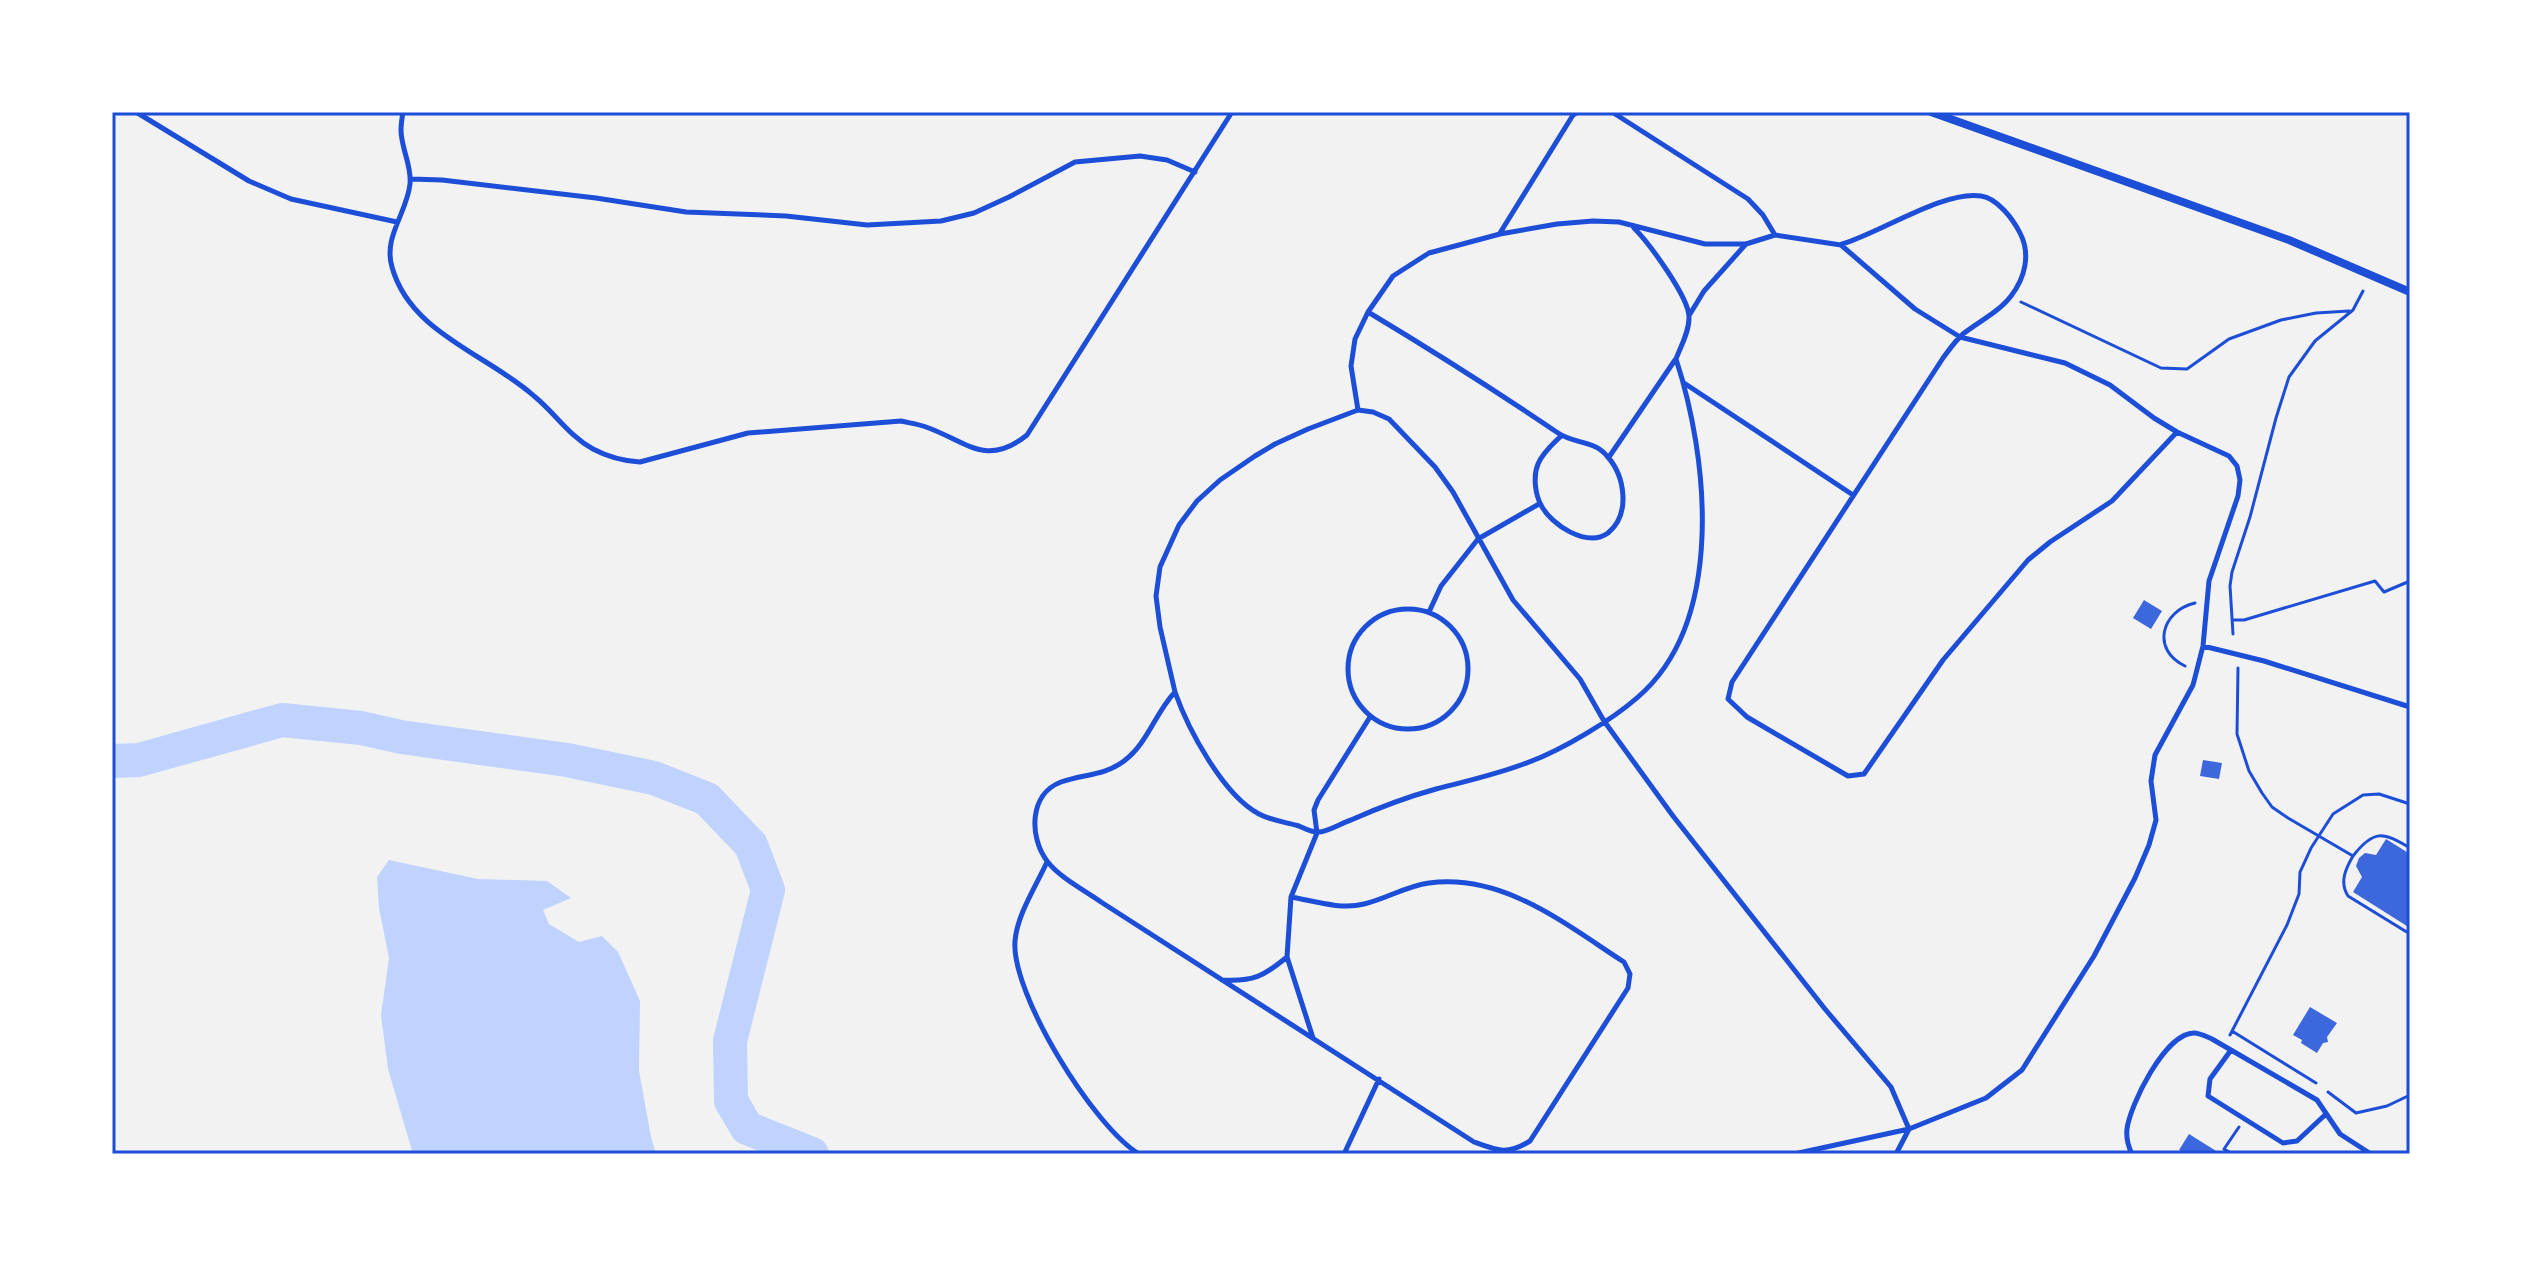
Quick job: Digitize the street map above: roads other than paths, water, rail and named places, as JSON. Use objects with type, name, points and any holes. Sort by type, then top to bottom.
[{"type":"street","points":[[1931,112],[2289,240],[2410,292]]},
{"type":"lane","points":[[136,112],[249,181],[291,199],[397,222]]},
{"type":"lane","points":[[403,112],[401,131],[411,179],[408,197],[390,243],[391,264],[400,290],[428,322],[534,395],[576,438],[601,454],[623,461],[640,462],[748,433],[901,421],[924,426],[979,451],[992,452],[1016,444],[1027,435],[1232,112]]},
{"type":"lane","points":[[1500,234],[1573,115],[1578,112]]},
{"type":"lane","points":[[1612,112],[1748,199],[1763,215],[1775,235]]},
{"type":"lane","points":[[411,179],[596,198],[686,212],[786,216],[867,225],[941,221],[974,213],[1075,162],[1140,156],[1167,160],[1195,172]]},
{"type":"lane","points":[[1358,410],[1351,366],[1355,339],[1368,312],[1393,276],[1429,253],[1500,234],[1593,221],[1619,222],[1705,244],[1746,244],[1775,235],[1841,245],[1960,196],[1983,196],[1998,204],[2020,231],[2025,245],[2023,275],[2011,297],[1960,337],[1943,358],[1732,682],[1728,699],[1747,717],[1848,776],[1864,774],[1943,660],[2028,560],[2112,501],[2177,432]]},
{"type":"lane","points":[[1633,227],[1667,270],[1690,315]]},
{"type":"lane","points":[[1609,457],[1676,359],[1690,315],[1704,291],[1746,244]]},
{"type":"lane","points":[[1794,1154],[1909,1129],[1986,1098],[2022,1070],[2054,1023],[2115,917],[2149,845],[2156,820],[2151,781],[2155,755],[2193,685],[2203,646],[2209,581],[2238,496],[2240,480],[2237,466],[2229,456],[2177,432],[2110,385],[2065,363],[1960,337],[1915,309],[1841,245]]},
{"type":"lane","points":[[1368,312],[1463,369],[1561,436],[1599,448],[1609,457],[1616,470],[1624,501],[1619,519],[1607,533],[1595,538],[1578,536],[1552,519],[1539,504],[1535,481],[1538,463],[1561,436]]},
{"type":"lane","points":[[1676,359],[1684,383],[1697,453],[1701,563],[1696,591],[1676,648],[1663,670],[1639,697],[1604,721],[1532,761],[1434,790],[1317,833],[1275,821],[1237,799],[1197,738],[1175,692],[1156,596],[1160,567],[1179,525],[1197,501],[1220,480],[1255,456],[1308,429],[1358,410],[1389,419],[1435,467],[1453,492],[1513,600],[1569,664],[1604,721],[1673,816],[1825,1009],[1891,1087],[1909,1129]]},
{"type":"lane","points":[[1684,383],[1853,495]]},
{"type":"lane","points":[[1429,612],[1441,586],[1478,539],[1539,504]]},
{"type":"lane","points":[[1407,608],[1429,612],[1456,631],[1466,650],[1469,670],[1466,687],[1453,709],[1440,720],[1416,729],[1390,727],[1370,717],[1355,698],[1348,672],[1350,651],[1365,626],[1383,614],[1407,608]]},
{"type":"lane","points":[[2203,646],[2264,661],[2410,707]]},
{"type":"lane","points":[[1175,692],[1162,705],[1142,745],[1126,759],[1111,770],[1060,782],[1048,789],[1040,798],[1034,831],[1047,862],[1078,886],[1221,980],[1474,1142],[1498,1151],[1515,1150],[1530,1141],[1628,988],[1630,974],[1624,962],[1547,913],[1507,892],[1477,884],[1427,883],[1364,905],[1339,906],[1291,897]]},
{"type":"lane","points":[[1313,1038],[1287,957],[1291,897],[1317,833],[1314,810],[1318,800],[1370,717]]},
{"type":"lane","points":[[1047,862],[1024,911],[1015,939],[1016,964],[1032,1007],[1081,1090],[1118,1137],[1139,1154]]},
{"type":"lane","points":[[1221,980],[1243,981],[1257,977],[1287,957]]},
{"type":"lane","points":[[2132,1154],[2126,1137],[2127,1126],[2146,1078],[2168,1049],[2184,1035],[2195,1032],[2317,1100],[2340,1134],[2371,1154]]},
{"type":"lane","points":[[2231,1050],[2210,1079],[2208,1096],[2283,1143],[2297,1141],[2326,1114]]},
{"type":"lane","points":[[1344,1154],[1379,1079]]},
{"type":"lane","points":[[1896,1154],[1909,1129]]},
{"type":"water","points":[[389,860],[478,879],[547,881],[571,898],[543,910],[549,924],[579,942],[602,936],[618,952],[640,1001],[639,1071],[656,1154],[413,1154],[388,1069],[381,1015],[389,958],[379,908],[377,877]]},
{"type":"waterway","points":[[112,761],[139,760],[282,720],[361,728],[401,737],[567,760],[654,778],[707,799],[751,845],[768,890],[730,1041],[731,1101],[747,1128],[812,1154]]}]
